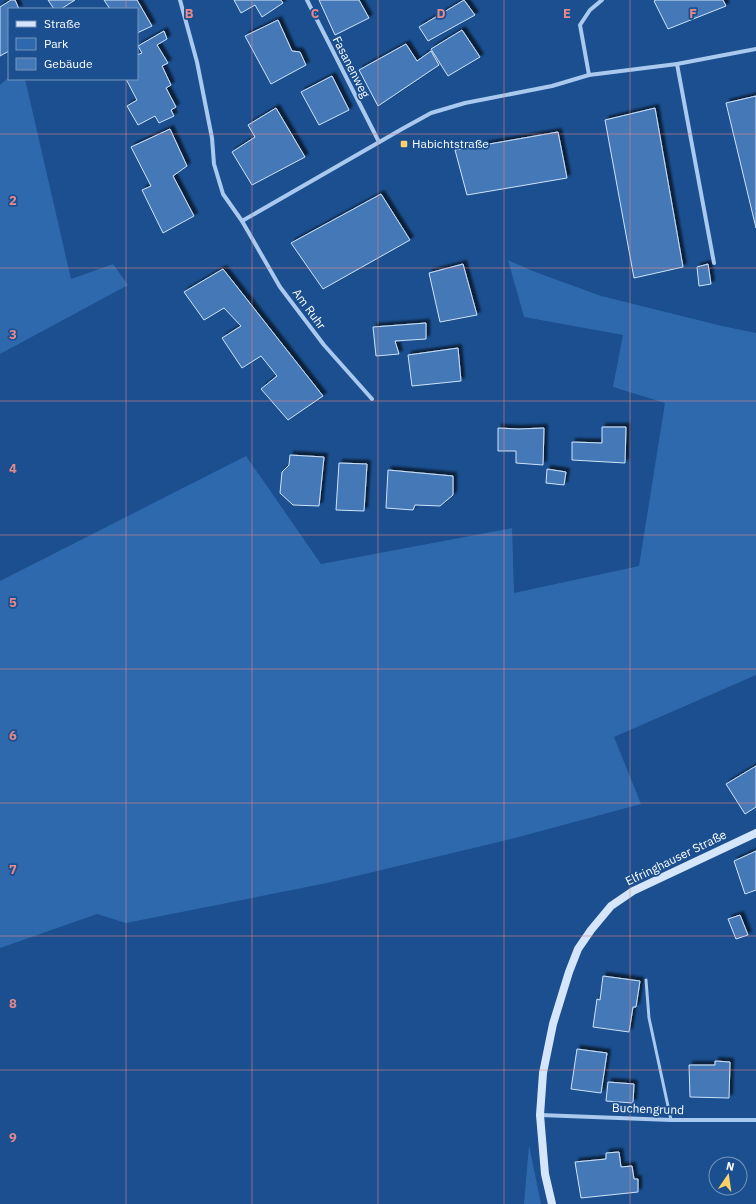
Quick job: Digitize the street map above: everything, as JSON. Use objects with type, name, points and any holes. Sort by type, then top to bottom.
[{"type":"main road","name":"Elfringhauser Straße","points":[[552,1204],[545,1174],[540,1115],[543,1073],[553,1024],[569,972],[578,949],[591,930],[611,906],[633,891],[756,833]]},
{"type":"street","points":[[180,0],[197,62],[212,138],[214,164],[223,194],[242,221],[432,113],[465,103],[552,86],[589,75],[677,64],[756,49]]},
{"type":"street","name":"Fasanenweg","points":[[307,0],[379,142]]},
{"type":"street","points":[[589,75],[580,25],[590,10],[602,0]]},
{"type":"street","points":[[677,64],[714,263]]},
{"type":"street","name":"Am Ruhr","points":[[242,221],[280,287],[324,345],[372,399]]},
{"type":"street","name":"Buchengrund","points":[[540,1115],[671,1120],[756,1120]]},
{"type":"lane","points":[[646,980],[650,1018],[671,1120]]},
{"type":"green space","points":[[8,78],[8,80],[25,80],[71,279],[113,264],[128,285],[0,354],[0,85]]},
{"type":"green space","points":[[508,260],[530,270],[601,296],[756,333],[756,675],[614,737],[641,804],[515,838],[327,883],[126,923],[97,914],[0,948],[0,581],[246,456],[321,564],[512,528],[514,593],[639,566],[665,403],[613,387],[623,335],[524,317]]},
{"type":"green space","points":[[529,1145],[541,1204],[524,1204]]},
{"type":"building","points":[[11,0],[15,0],[19,8],[8,8],[8,52],[0,56],[0,7]]},
{"type":"building","points":[[48,0],[75,0],[63,8],[53,8]]},
{"type":"building","points":[[104,0],[137,0],[152,26],[138,33],[138,8],[109,8]]},
{"type":"building","points":[[234,0],[281,0],[283,3],[262,17],[255,5],[241,13]]},
{"type":"building","points":[[319,0],[359,0],[369,18],[335,35]]},
{"type":"building","points":[[464,0],[475,15],[428,41],[419,27]]},
{"type":"building","points":[[723,0],[726,6],[668,29],[654,1]]},
{"type":"building","points":[[278,20],[292,51],[300,52],[306,65],[271,84],[245,36]]},
{"type":"building","points":[[462,30],[480,57],[448,76],[431,49]]},
{"type":"building","points":[[164,31],[167,39],[157,45],[168,63],[162,66],[171,85],[166,88],[176,107],[171,110],[174,116],[159,123],[155,116],[138,125],[127,106],[137,100],[127,80],[138,80],[138,55],[142,53],[138,46]]},
{"type":"building","points":[[406,44],[417,61],[431,51],[439,65],[378,106],[359,70]]},
{"type":"building","points":[[332,76],[349,110],[319,125],[301,92]]},
{"type":"building","points":[[756,96],[756,228],[726,103]]},
{"type":"building","points":[[276,108],[305,157],[252,185],[232,152],[255,137],[248,125]]},
{"type":"building","points":[[655,108],[683,267],[634,278],[605,120]]},
{"type":"building","points":[[170,129],[187,166],[173,176],[194,216],[163,233],[142,190],[151,186],[131,147]]},
{"type":"building","points":[[558,132],[567,178],[467,195],[455,150]]},
{"type":"building","points":[[381,194],[410,240],[323,289],[291,243]]},
{"type":"building","points":[[463,264],[477,315],[440,322],[429,273]]},
{"type":"building","points":[[708,264],[711,284],[699,286],[697,267]]},
{"type":"building","points":[[223,269],[323,396],[288,420],[261,389],[277,376],[261,356],[242,368],[222,338],[241,326],[224,308],[204,320],[184,292]]},
{"type":"building","points":[[426,323],[426,339],[395,341],[399,354],[376,356],[373,327]]},
{"type":"building","points":[[458,348],[461,381],[412,386],[408,355]]},
{"type":"building","points":[[602,427],[626,427],[625,463],[572,460],[572,442],[602,443]]},
{"type":"building","points":[[498,428],[544,428],[543,465],[516,463],[516,451],[498,451]]},
{"type":"building","points":[[290,455],[324,457],[319,506],[293,505],[280,493],[282,472],[289,465]]},
{"type":"building","points":[[339,463],[367,464],[364,511],[336,510]]},
{"type":"building","points":[[547,469],[566,472],[564,485],[546,483]]},
{"type":"building","points":[[388,470],[453,476],[453,495],[440,506],[415,505],[413,510],[386,508]]},
{"type":"building","points":[[756,766],[756,807],[745,814],[726,784]]},
{"type":"building","points":[[756,851],[756,890],[745,894],[734,861]]},
{"type":"building","points":[[740,915],[748,935],[736,939],[728,919]]},
{"type":"building","points":[[603,976],[640,981],[636,1007],[633,1007],[629,1032],[593,1027],[597,999],[600,1000]]},
{"type":"building","points":[[577,1049],[607,1053],[601,1093],[571,1089]]},
{"type":"building","points":[[715,1061],[730,1062],[729,1098],[690,1097],[689,1065],[715,1065]]},
{"type":"building","points":[[608,1082],[634,1084],[633,1103],[606,1101]]},
{"type":"building","points":[[619,1152],[621,1167],[632,1166],[634,1179],[638,1179],[638,1192],[581,1198],[575,1162],[606,1159],[606,1153]]},
{"type":"place","name":"Habichtstraße","points":[[404,144]]}]
